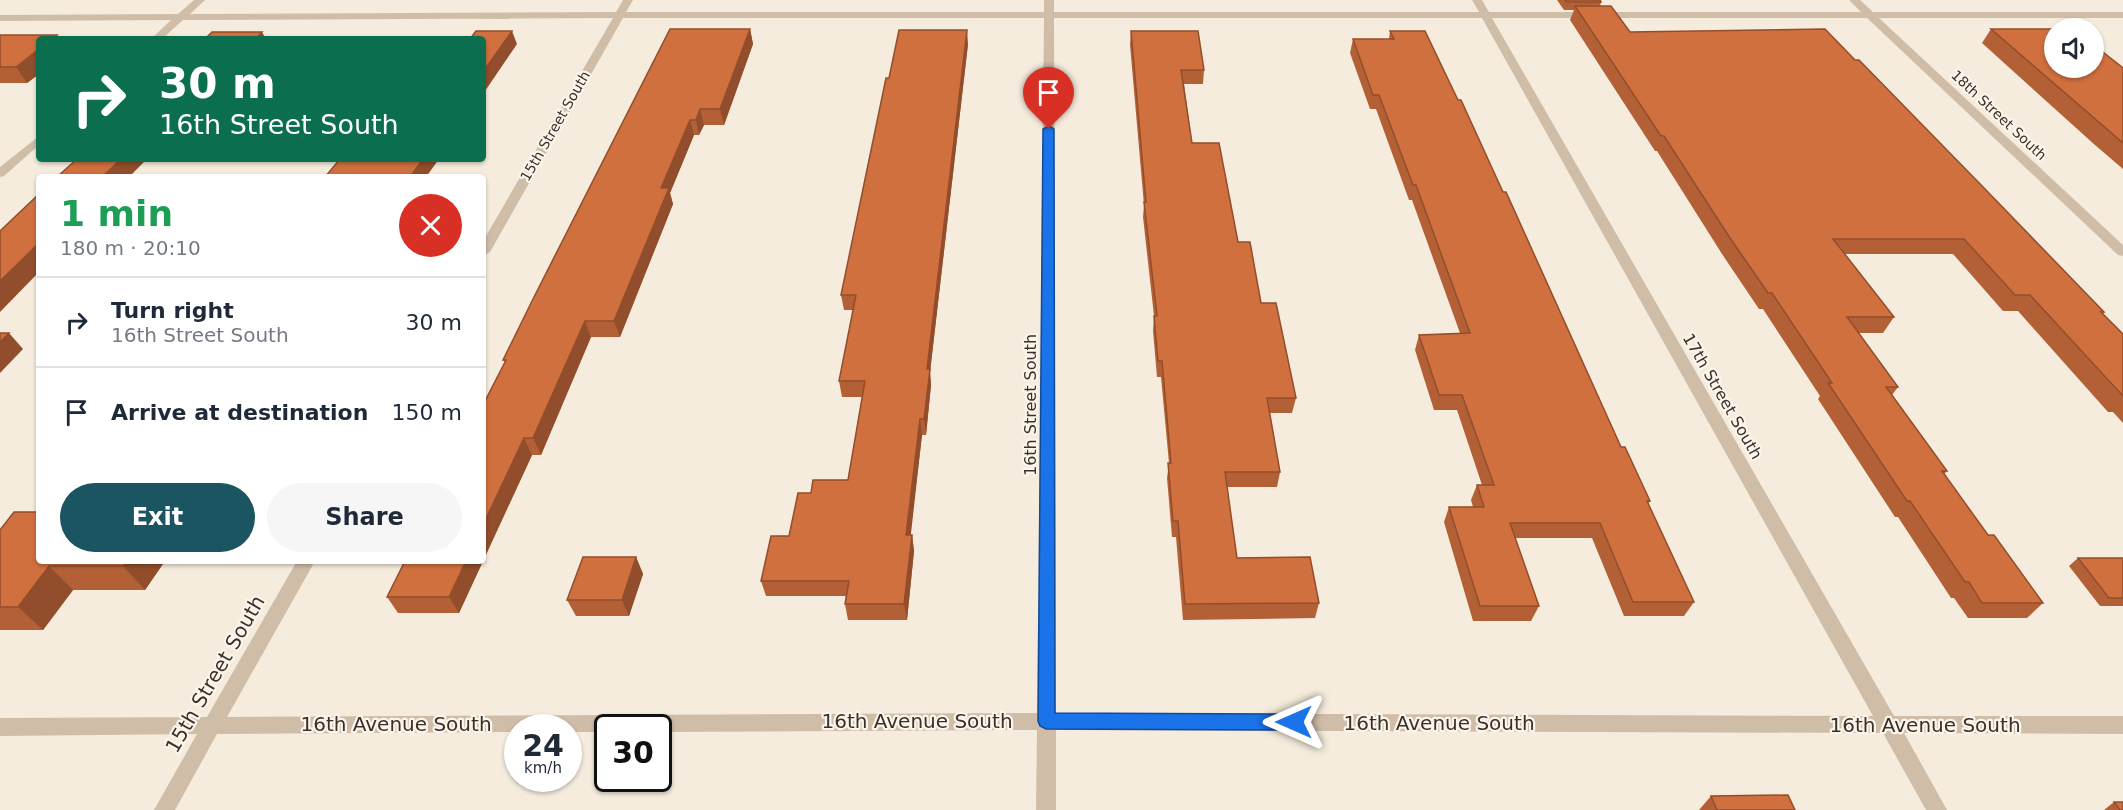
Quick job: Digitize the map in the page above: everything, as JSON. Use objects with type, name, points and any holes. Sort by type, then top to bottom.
[{"type":"street","points":[[159,36],[200,0]]},
{"type":"street","name":"15th Street South","points":[[486,247],[628,0]]},
{"type":"street","name":"16th Street South","points":[[1046,810],[1049,0]]},
{"type":"street","name":"17th Street South","points":[[1477,0],[1937,810]]},
{"type":"street","name":"18th Street South","points":[[1854,0],[2123,252]]},
{"type":"street","points":[[0,18],[619,15],[2123,15]]},
{"type":"street","points":[[0,173],[36,142]]},
{"type":"street","name":"15th Street South","points":[[164,810],[304,564]]},
{"type":"street","name":"16th Avenue South","points":[[0,727],[1046,721],[2123,725]]},
{"type":"building","points":[[1565,0],[1600,0],[1601,2],[1566,2]]},
{"type":"building","points":[[1575,6],[1611,6],[1630,32],[1825,29],[1855,60],[1859,60],[2123,334],[2123,396],[2030,295],[2015,295],[1964,239],[1833,239],[1894,317],[1847,317],[1898,387],[1886,387],[1947,471],[1942,471],[1988,535],[1994,535],[2043,603],[1982,603],[1969,582],[1965,582],[1910,501],[1907,501],[1828,383],[1832,383],[1772,293],[1768,293],[1730,238]]},
{"type":"building","points":[[670,29],[750,29],[720,109],[700,109],[696,120],[690,120],[661,188],[669,188],[614,321],[585,321],[533,438],[524,438],[486,519],[486,399],[535,295]]},
{"type":"building","points":[[1991,29],[2044,29],[2044,75]]},
{"type":"building","points":[[899,30],[967,30],[927,369],[930,369],[924,419],[920,419],[906,535],[912,535],[904,604],[845,604],[849,581],[761,581],[771,536],[789,536],[798,493],[811,493],[813,480],[848,480],[865,381],[839,381],[856,295],[841,295],[886,78],[889,78]]},
{"type":"building","points":[[476,31],[512,31],[486,68],[486,36],[472,36]]},
{"type":"building","points":[[1131,31],[1198,31],[1204,70],[1181,70],[1192,143],[1219,143],[1238,242],[1250,242],[1261,303],[1276,303],[1296,398],[1267,398],[1280,472],[1225,472],[1237,558],[1310,557],[1319,603],[1185,604],[1178,521],[1173,521],[1168,463],[1171,463],[1162,361],[1158,361],[1154,316],[1157,316],[1144,202],[1146,202]]},
{"type":"building","points":[[1390,31],[1425,31],[1458,100],[1461,100],[1503,192],[1506,192],[1621,447],[1625,447],[1650,501],[1647,501],[1694,602],[1633,602],[1600,523],[1510,523],[1539,606],[1480,606],[1449,507],[1484,507],[1477,485],[1494,485],[1462,395],[1439,395],[1419,335],[1470,333],[1416,185],[1413,185],[1379,95],[1373,95],[1353,39],[1394,39]]},
{"type":"building","points":[[212,32],[262,32],[259,36],[208,36]]},
{"type":"building","points":[[0,35],[57,35],[36,36],[36,51],[16,67],[0,67]]},
{"type":"building","points":[[2104,53],[2123,68],[2123,143],[2048,78],[2104,78]]},
{"type":"building","points":[[74,162],[118,162],[105,174],[60,174]]},
{"type":"building","points":[[338,162],[421,162],[412,174],[328,174]]},
{"type":"building","points":[[36,197],[36,246],[0,281],[0,231]]},
{"type":"building","points":[[0,333],[9,333],[0,342]]},
{"type":"building","points":[[14,512],[36,512],[36,564],[125,564],[123,566],[49,566],[18,607],[0,607],[0,530]]},
{"type":"building","points":[[583,557],[636,557],[622,600],[567,600]]},
{"type":"building","points":[[2078,558],[2123,558],[2123,598],[2109,598]]},
{"type":"building","points":[[404,564],[465,564],[449,597],[387,597]]},
{"type":"building","points":[[1788,795],[1795,810],[1717,810],[1711,796]]},
{"type":"building","points":[[2114,802],[2123,802],[2123,810],[2120,810]]},
{"type":"route","points":[[1049,129],[1046,721],[1294,722]]}]
